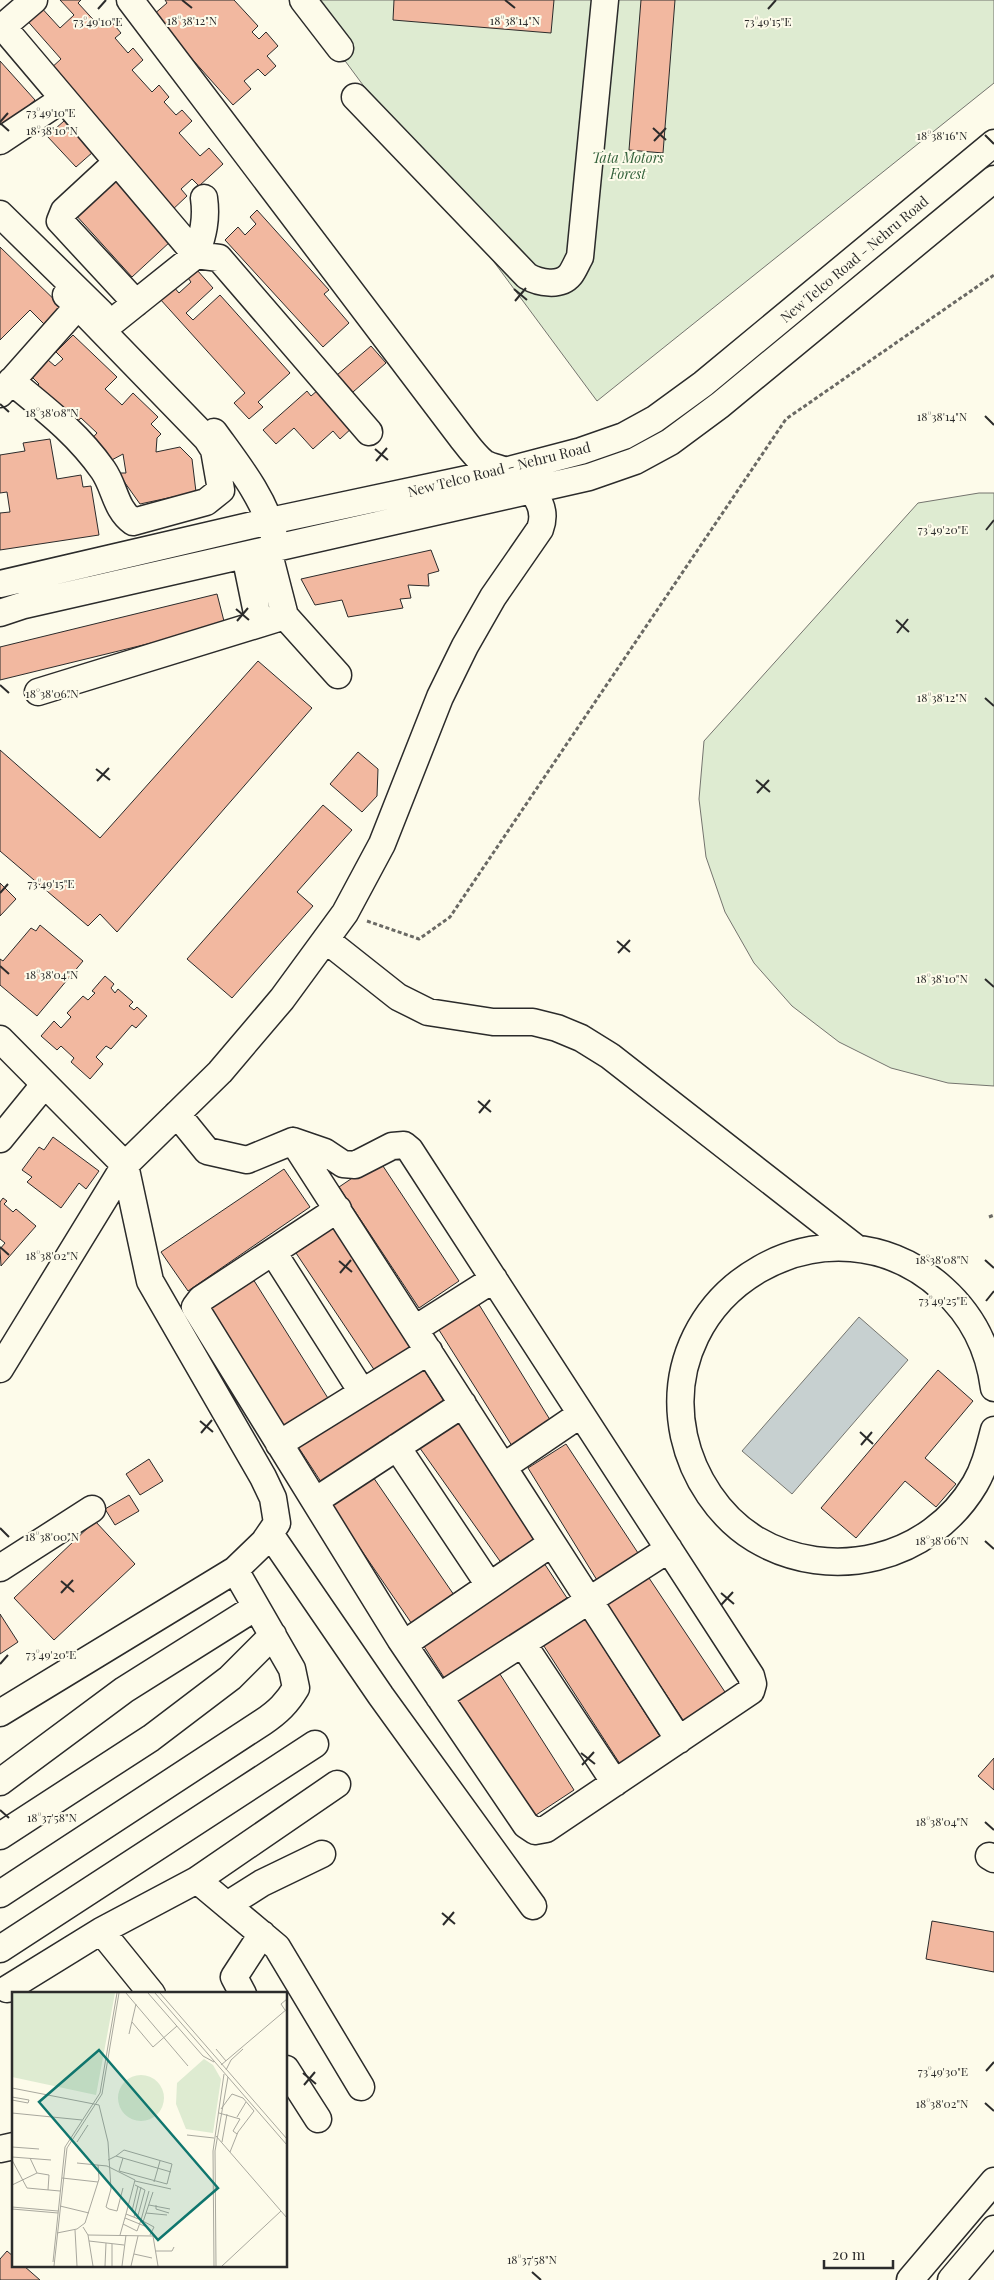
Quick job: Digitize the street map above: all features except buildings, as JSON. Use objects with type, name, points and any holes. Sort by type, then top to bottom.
[{"type":"street","points":[[34,0],[1,28],[196,254],[219,258],[369,432]]},
{"type":"street","points":[[0,1369],[125,1165],[220,1072],[282,999],[345,913],[382,844],[410,778],[440,697],[465,646],[493,597],[540,529],[543,520],[542,509],[533,491],[505,470],[485,463],[477,456],[130,0]]},
{"type":"street","points":[[303,0],[340,48]]},
{"type":"street","points":[[355,97],[528,276],[538,282],[557,282],[570,276],[580,257],[605,0]]},
{"type":"street","points":[[0,141],[63,99]]},
{"type":"street","name":"New Telco Road - Nehru Road","points":[[0,584],[270,521],[505,470],[590,448],[624,436],[655,419],[710,377],[994,143]]},
{"type":"street","points":[[117,162],[64,211],[60,222],[136,303]]},
{"type":"street","name":"New Telco Road - Nehru Road","points":[[0,613],[24,605],[589,478],[626,464],[670,442],[720,405],[994,179]]},
{"type":"street","points":[[111,323],[196,254],[204,232],[206,212],[204,198]]},
{"type":"street","points":[[0,214],[111,323],[208,424],[245,476],[270,521],[263,551],[259,623]]},
{"type":"street","points":[[0,231],[78,306],[207,439],[214,450],[221,490],[206,502],[133,522],[124,515],[104,471],[76,435],[6,388],[78,306]]},
{"type":"street","points":[[263,551],[285,616],[338,676]]},
{"type":"street","points":[[38,692],[285,616]]},
{"type":"street","points":[[326,940],[398,997],[428,1012],[493,1022],[533,1022],[557,1028],[581,1038],[610,1056],[856,1248]]},
{"type":"street","points":[[0,1039],[125,1165],[150,1281],[273,1498],[277,1523],[270,1534],[235,1570],[0,1713]]},
{"type":"street","points":[[0,1139],[44,1085]]},
{"type":"street","points":[[177,1114],[206,1151],[238,1159],[246,1160],[293,1141],[325,1152],[343,1164],[355,1165],[392,1146],[404,1145],[410,1150],[751,1676],[753,1684],[751,1691],[546,1829],[535,1831],[526,1825],[404,1644],[195,1307],[201,1299],[338,1209]]},
{"type":"street","points":[[293,1141],[679,1740]]},
{"type":"street","points":[[994,1388],[984,1346],[971,1321],[954,1299],[933,1280],[909,1264],[883,1254],[856,1248],[827,1248],[799,1252],[772,1261],[740,1281],[726,1293],[708,1314],[694,1339],[685,1366],[681,1394],[681,1422],[687,1450],[698,1476],[713,1500],[732,1521],[754,1538],[780,1551],[807,1559],[835,1562],[863,1560],[891,1554],[916,1542],[939,1526],[960,1506],[975,1483],[983,1466],[994,1430]]},
{"type":"street","points":[[273,1252],[362,1392]]},
{"type":"street","points":[[415,1329],[494,1279]]},
{"type":"street","points":[[279,1444],[429,1351]]},
{"type":"street","points":[[315,1500],[463,1404]]},
{"type":"street","points":[[503,1467],[581,1414]]},
{"type":"street","points":[[397,1447],[489,1586]]},
{"type":"street","points":[[0,1568],[92,1509]]},
{"type":"street","points":[[270,1534],[381,1696],[533,1906]]},
{"type":"street","points":[[404,1644],[552,1542]]},
{"type":"street","points":[[440,1697],[590,1602],[669,1549]]},
{"type":"street","points":[[0,1894],[283,1708],[296,1688],[295,1678],[235,1570]]},
{"type":"street","points":[[0,1782],[124,1690],[256,1607]]},
{"type":"street","points":[[0,1836],[151,1738],[230,1678],[273,1636]]},
{"type":"street","points":[[522,1644],[615,1783]]},
{"type":"street","points":[[0,1949],[314,1744]]},
{"type":"street","points":[[7,1988],[101,1931],[197,1880],[338,1784]]},
{"type":"street","points":[[227,1905],[262,1883],[322,1854]]},
{"type":"street","points":[[197,1880],[277,1947],[361,2087]]},
{"type":"street","points":[[101,1931],[150,1992]]},
{"type":"street","points":[[242,1992],[234,1977],[262,1934]]},
{"type":"street","points":[[288,2072],[318,2119]]},
{"type":"street","points":[[910,2280],[994,2180]]},
{"type":"street","points":[[951,2280],[994,2229]]},
{"type":"path","points":[[345,913],[419,939],[450,917],[786,419],[994,276]]},
{"type":"path","points":[[989,1217],[994,1215]]},
{"type":"green space","name":"Tata Motors Forest","points":[[300,0],[994,0],[994,83],[597,401]]},
{"type":"green space","points":[[979,493],[994,493],[994,1086],[948,1083],[891,1068],[839,1042],[792,1006],[754,963],[725,912],[706,857],[699,799],[704,741],[918,503]]},
{"type":"shaded area","points":[[859,1317],[908,1360],[792,1494],[742,1451]]}]
